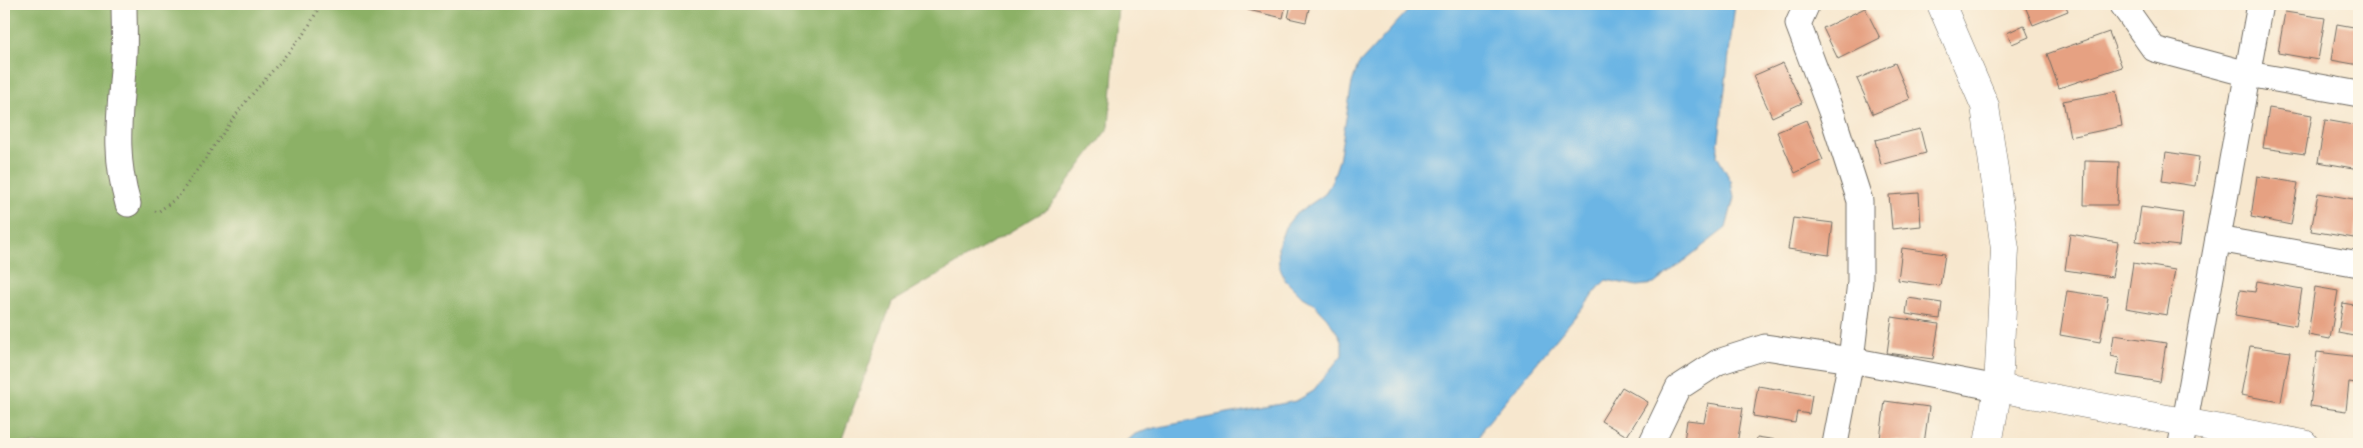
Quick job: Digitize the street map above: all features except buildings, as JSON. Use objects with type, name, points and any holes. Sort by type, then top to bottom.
[{"type":"street","points":[[124,4],[124,52],[117,139],[120,177],[128,204]]},
{"type":"street","points":[[1807,4],[1798,24],[1832,114],[1860,201],[1860,282],[1851,360],[1835,444]]},
{"type":"street","points":[[1941,4],[1985,106],[2005,249],[1998,388],[1988,444]]},
{"type":"street","points":[[2122,4],[2154,48],[2248,74],[2359,94]]},
{"type":"street","points":[[2182,434],[2260,4]]},
{"type":"street","points":[[2218,238],[2359,264]]},
{"type":"street","points":[[1651,444],[1678,388],[1718,362],[1765,347],[1851,360],[1998,388],[2182,434],[2304,444]]},
{"type":"path","points":[[128,204],[140,210],[158,212],[178,197],[243,105],[305,33],[322,4]]},
{"type":"green space","points":[[4,4],[1118,4],[1109,127],[1048,209],[892,302],[840,444],[4,444]]},
{"type":"water","points":[[1414,4],[1735,4],[1717,156],[1731,181],[1734,198],[1726,228],[1654,284],[1637,286],[1606,280],[1483,428],[1477,444],[1124,444],[1135,434],[1154,428],[1296,401],[1312,392],[1342,355],[1342,344],[1338,334],[1327,318],[1314,304],[1302,297],[1285,280],[1279,265],[1278,247],[1285,227],[1295,215],[1325,194],[1333,178],[1339,160],[1352,83],[1358,65]]}]
